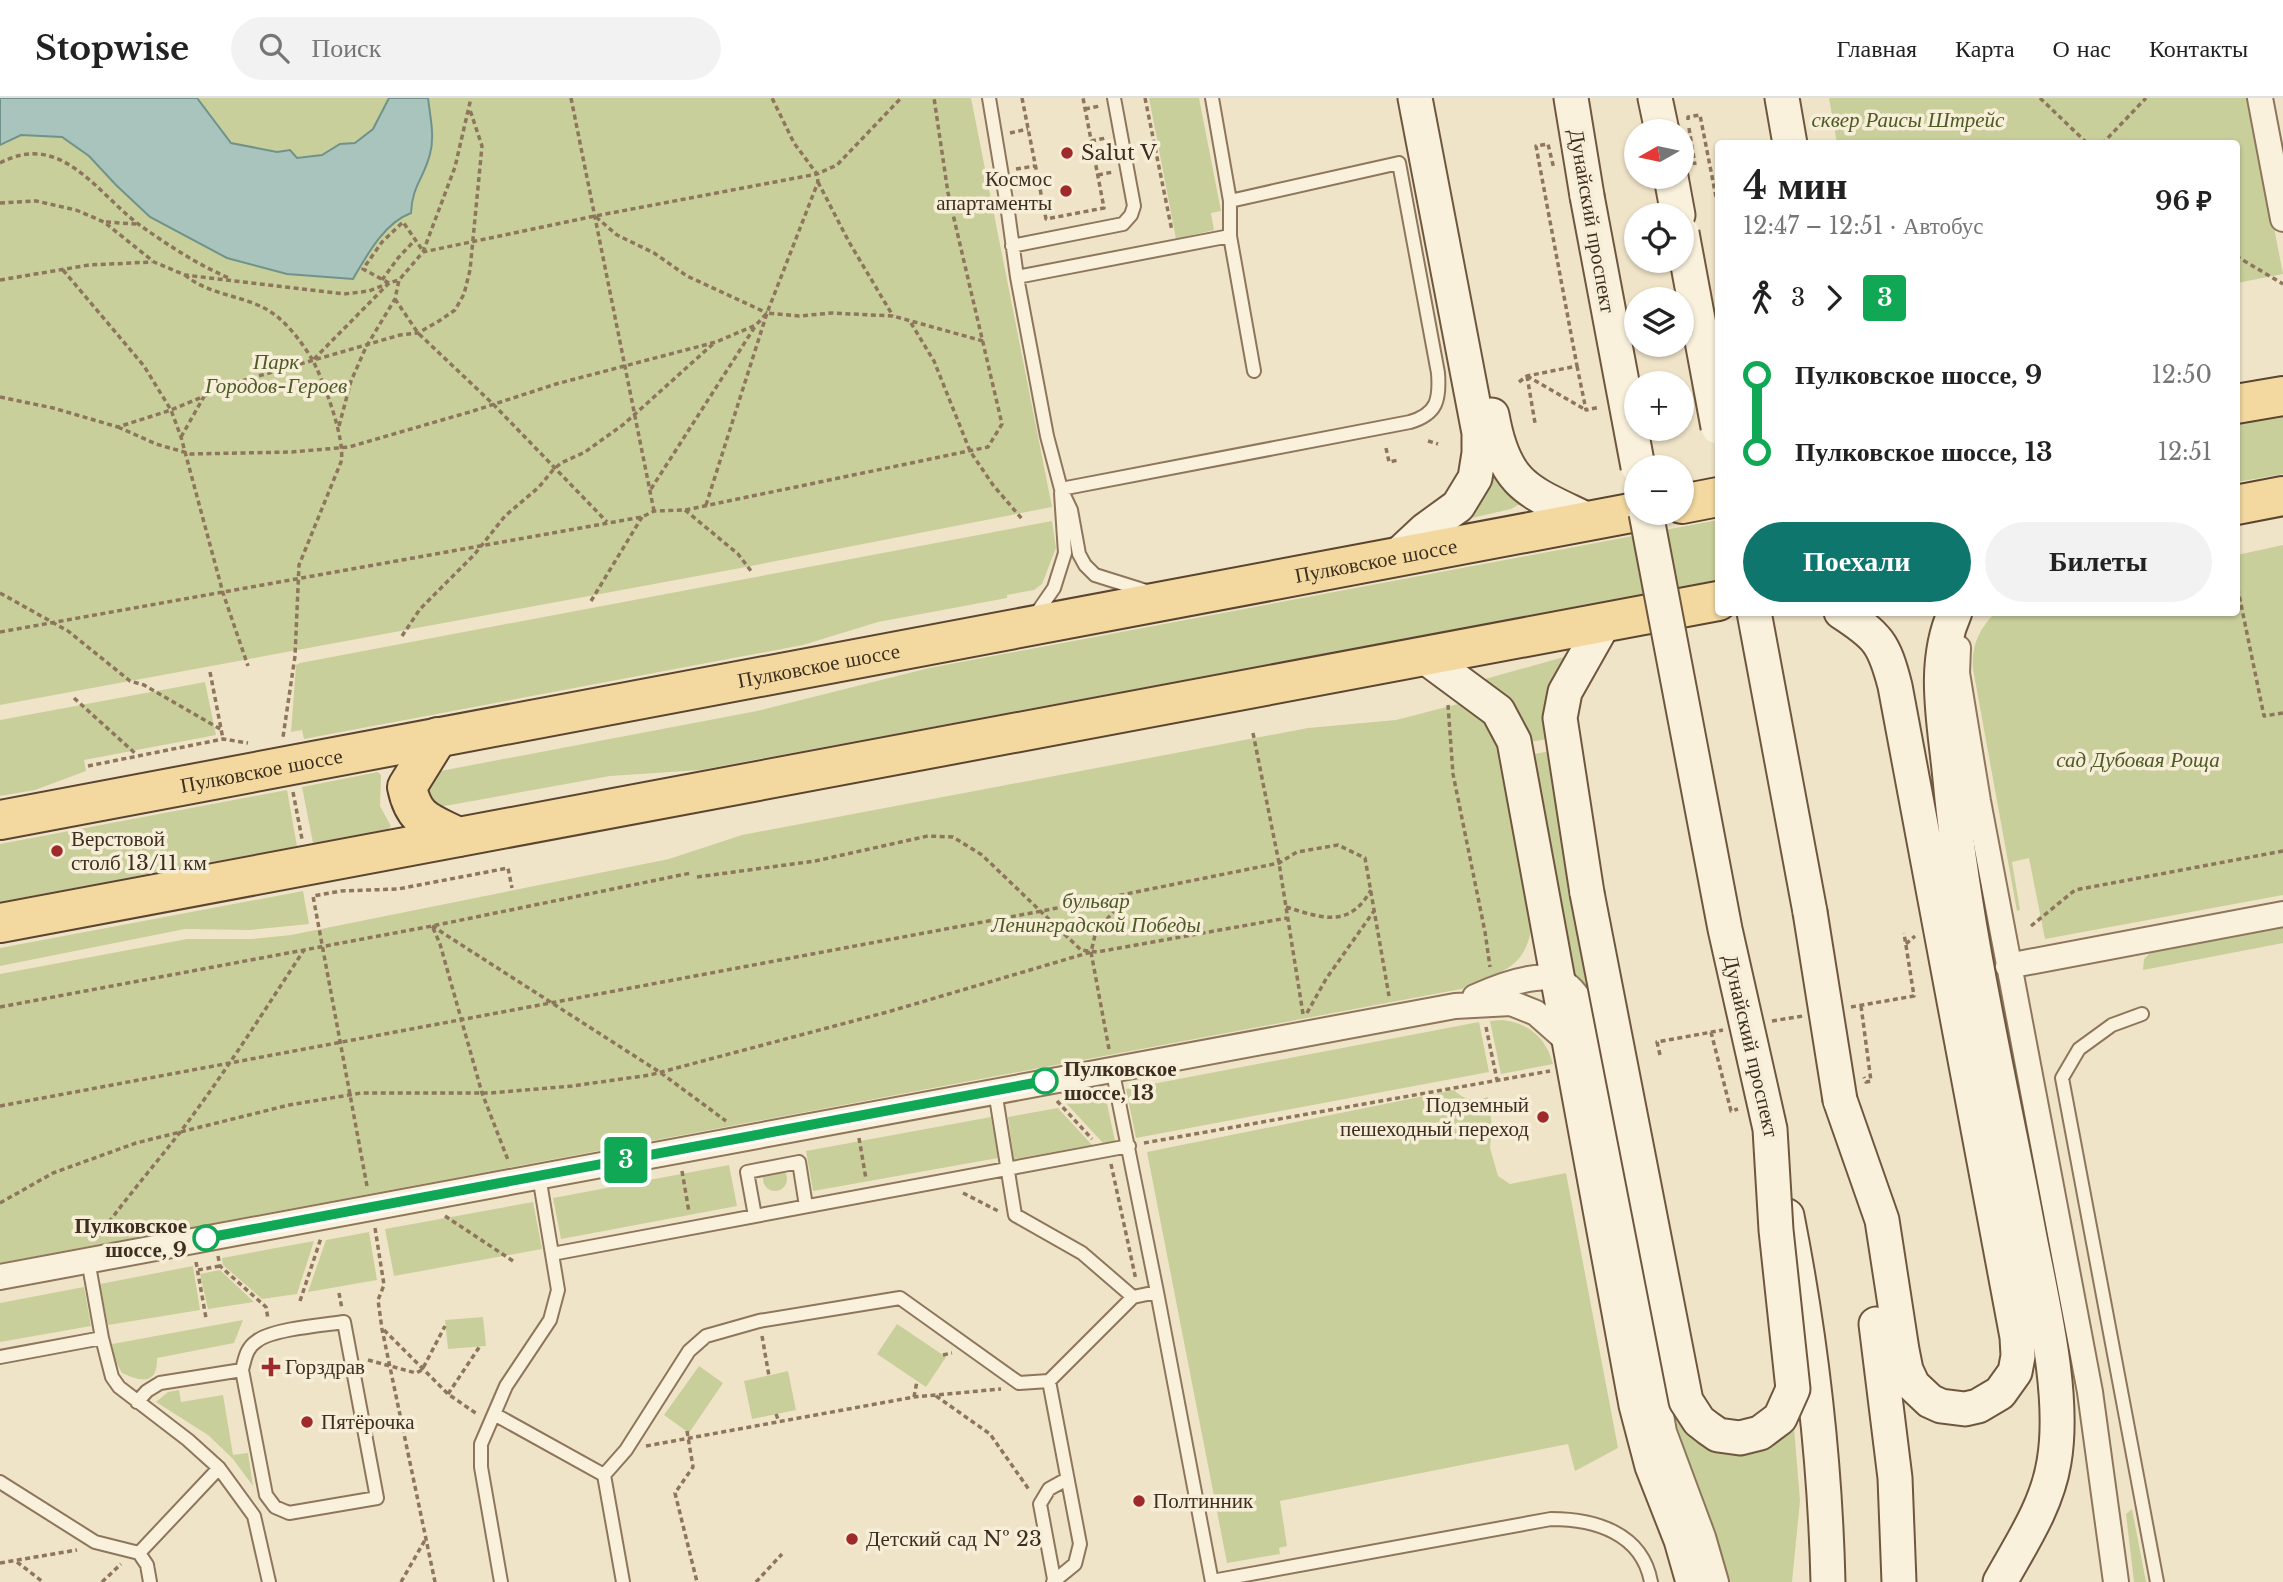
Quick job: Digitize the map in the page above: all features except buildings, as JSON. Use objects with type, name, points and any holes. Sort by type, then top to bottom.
[{"type":"main road","points":[[1395,558],[1425,530],[1458,506],[1475,478],[1479,453],[1479,433],[1415,98]]},
{"type":"main road","points":[[1436,98],[1498,446],[1505,463],[1517,480],[1537,495],[1590,521]]},
{"type":"main road","name":"Дунайский проспект","points":[[1571,98],[1636,455]]},
{"type":"main road","points":[[1655,98],[1659,119]]},
{"type":"main road","points":[[1782,98],[1789,140]]},
{"type":"main road","points":[[1804,98],[1812,140]]},
{"type":"main road","points":[[1689,273],[1715,411]]},
{"type":"main road","points":[[2240,403],[2283,396]]},
{"type":"main road","points":[[2240,504],[2283,496]]},
{"type":"main road","points":[[1694,502],[1715,498]]},
{"type":"main road","name":"Пулковское шоссе","points":[[0,820],[1624,514]]},
{"type":"main road","name":"Дунайский проспект","points":[[1648,525],[1725,929],[1770,1129],[1796,1261],[1814,1377],[1826,1494],[1828,1582]]},
{"type":"main road","points":[[0,923],[1715,602]]},
{"type":"main road","points":[[1755,616],[1810,912],[1850,1093],[1882,1220],[1902,1350],[1909,1378],[1920,1393],[1941,1406],[1965,1409],[1978,1406],[2000,1393],[2015,1372],[2018,1356],[1956,930],[1955,831],[1941,657],[1946,632],[1953,616]]},
{"type":"main road","points":[[1847,616],[1872,634],[1887,656],[1956,930],[2042,1301],[2058,1423],[2054,1464],[2039,1511],[2000,1582]]},
{"type":"main road","points":[[1604,623],[1565,692],[1560,730],[1587,893],[1686,1401],[1699,1421],[1718,1435],[1728,1437],[1749,1437],[1769,1428],[1780,1418],[1793,1389],[1776,1230],[1770,1129]]},
{"type":"main road","points":[[1425,656],[1498,711],[1514,741],[1642,1432],[1652,1466],[1681,1540],[1693,1582]]},
{"type":"main road","points":[[438,737],[407,787],[411,805],[421,818],[458,837]]},
{"type":"main road","points":[[1850,1093],[1895,1478],[1899,1582]]},
{"type":"street","points":[[2260,98],[2283,219]]},
{"type":"street","points":[[1967,616],[1956,652],[1957,673],[2008,966],[2090,1392],[2116,1582]]},
{"type":"street","points":[[2008,966],[2283,914]]},
{"type":"street","points":[[1522,981],[1540,961],[1546,943],[1547,924]]},
{"type":"street","points":[[1455,1006],[1493,989],[1539,978],[1559,980],[1578,997],[1588,1015],[1664,1432],[1703,1537],[1716,1582]]},
{"type":"street","points":[[0,1277],[1455,1006],[1511,1003],[1536,1013],[1571,1044]]},
{"type":"lane","points":[[989,98],[1017,277],[1047,436],[1061,489],[1070,510],[1079,554],[1094,575],[1137,590],[1180,598]]},
{"type":"lane","points":[[1012,246],[1124,224],[1131,215],[1134,206],[1114,98]]},
{"type":"lane","points":[[1212,98],[1230,201],[1230,236],[1254,371]]},
{"type":"lane","points":[[1061,489],[1410,422],[1432,412],[1438,396],[1438,373],[1399,163],[1230,201]]},
{"type":"lane","points":[[1017,277],[1230,236]]},
{"type":"lane","points":[[1027,627],[1054,588],[1062,567],[1065,553],[1060,512],[1061,489]]},
{"type":"lane","points":[[2142,1014],[2112,1025],[2079,1049],[2062,1078],[2157,1582]]},
{"type":"lane","points":[[1112,1069],[1212,1582],[1551,1519],[1594,1522],[1626,1540],[1641,1555],[1651,1582]]},
{"type":"lane","points":[[995,1091],[1015,1215],[1082,1253],[1136,1296]]},
{"type":"lane","points":[[552,1254],[1129,1146]]},
{"type":"lane","points":[[755,1216],[747,1172],[799,1162],[806,1206]]},
{"type":"lane","points":[[501,1582],[481,1467],[481,1444],[506,1386],[550,1320],[558,1290],[552,1254],[530,1177]]},
{"type":"lane","points":[[88,1260],[112,1377],[138,1402],[188,1440],[219,1468],[254,1516],[269,1582]]},
{"type":"lane","points":[[604,1475],[626,1450],[689,1351],[706,1336],[759,1321],[900,1298],[1019,1383],[1049,1381],[1136,1296],[1157,1292]]},
{"type":"lane","points":[[344,1322],[377,1498],[289,1513],[275,1507],[266,1495],[242,1370],[246,1353],[256,1341],[271,1334],[344,1322]]},
{"type":"lane","points":[[0,1357],[102,1338]]},
{"type":"lane","points":[[138,1402],[160,1382],[242,1370]]},
{"type":"lane","points":[[1049,1381],[1080,1544],[1075,1564],[1053,1580],[1040,1504],[1049,1489],[1067,1479]]},
{"type":"lane","points":[[492,1419],[604,1475]]},
{"type":"lane","points":[[136,1553],[219,1468]]},
{"type":"lane","points":[[604,1475],[623,1582]]},
{"type":"lane","points":[[0,1482],[95,1542],[136,1553],[147,1565],[150,1582]]},
{"type":"path","points":[[339,428],[351,381],[366,347],[395,299],[399,280],[423,252],[455,167],[471,98]]},
{"type":"path","points":[[571,98],[654,511]]},
{"type":"path","points":[[772,98],[794,143],[817,174],[818,182],[849,242],[893,316]]},
{"type":"path","points":[[423,252],[817,174],[837,165],[901,98]]},
{"type":"path","points":[[0,632],[642,517],[654,511],[685,510],[988,447],[1002,424],[948,193],[934,98]]},
{"type":"path","points":[[1022,98],[1046,219],[1104,208],[1083,98]]},
{"type":"path","points":[[1101,98],[1104,117]]},
{"type":"path","points":[[1145,98],[1175,247]]},
{"type":"path","points":[[2040,98],[2084,140]]},
{"type":"path","points":[[2106,140],[2146,98]]},
{"type":"path","points":[[1085,109],[1102,106]]},
{"type":"path","points":[[118,427],[171,410],[206,393],[313,360],[418,332],[455,310],[464,294],[473,241],[482,146],[470,110]]},
{"type":"path","points":[[1688,119],[1700,115],[1715,190]]},
{"type":"path","points":[[1091,141],[1108,138],[1107,127]]},
{"type":"path","points":[[1005,134],[1028,129]]},
{"type":"path","points":[[1519,382],[1527,376],[1577,366],[1536,146],[1548,144],[1556,178]]},
{"type":"path","points":[[0,163],[29,154],[47,154],[72,166],[138,224],[219,274],[234,280]]},
{"type":"path","points":[[1098,175],[1115,172],[1113,161]]},
{"type":"path","points":[[1011,170],[1035,166]]},
{"type":"path","points":[[706,505],[767,313],[818,182]]},
{"type":"path","points":[[0,202],[36,201],[57,204],[104,222],[138,224]]},
{"type":"path","points":[[595,216],[617,235],[654,253],[688,276],[767,313],[799,316],[832,313],[893,316],[984,341]]},
{"type":"path","points":[[104,222],[154,262],[185,275],[344,294],[369,291],[399,280]]},
{"type":"path","points":[[389,283],[363,269],[382,242],[403,222],[423,252]]},
{"type":"path","points":[[382,280],[416,239]]},
{"type":"path","points":[[2240,258],[2283,285]]},
{"type":"path","points":[[0,280],[89,265],[154,262]]},
{"type":"path","points":[[63,270],[144,366],[171,410],[186,452],[223,593],[248,666]]},
{"type":"path","points":[[185,275],[211,290],[266,309],[288,327],[313,360],[339,428],[343,455],[336,479],[299,565],[295,656],[283,737],[273,739]]},
{"type":"path","points":[[313,360],[389,283]]},
{"type":"path","points":[[395,299],[418,332],[493,404],[607,522]]},
{"type":"path","points":[[650,491],[756,325],[767,313]]},
{"type":"path","points":[[911,323],[934,361],[970,451],[993,485],[1022,519]]},
{"type":"path","points":[[0,397],[53,408],[118,427],[156,444],[186,452],[292,452],[342,448],[415,429],[625,364],[716,342],[756,325]]},
{"type":"path","points":[[402,636],[420,609],[482,545],[505,516],[539,487],[555,468],[585,452],[635,413],[716,342]]},
{"type":"path","points":[[1527,376],[1586,410]]},
{"type":"path","points":[[1527,376],[1535,422]]},
{"type":"path","points":[[181,437],[206,393]]},
{"type":"path","points":[[1428,441],[1438,444]]},
{"type":"path","points":[[1387,448],[1389,462],[1398,460]]},
{"type":"path","points":[[685,510],[738,554],[751,571]]},
{"type":"path","points":[[591,601],[642,517]]},
{"type":"path","points":[[0,593],[68,631],[131,681],[144,685],[222,730]]},
{"type":"path","points":[[2240,599],[2264,716],[2283,713]]},
{"type":"path","points":[[210,673],[223,740]]},
{"type":"path","points":[[74,698],[137,755]]},
{"type":"path","points":[[1448,702],[1453,774],[1490,968]]},
{"type":"path","points":[[1253,733],[1279,863],[1304,1018],[1326,979],[1375,910]]},
{"type":"path","points":[[88,765],[223,740],[251,743]]},
{"type":"path","points":[[293,789],[303,845]]},
{"type":"path","points":[[697,877],[815,861],[928,836],[953,837],[982,855],[1081,950],[1091,952]]},
{"type":"path","points":[[0,1106],[1042,911],[1279,863],[1297,852],[1338,845],[1365,858],[1390,1002]]},
{"type":"path","points":[[2031,926],[2075,890],[2283,851]]},
{"type":"path","points":[[367,1188],[313,896],[341,891],[398,889],[508,868],[512,888]]},
{"type":"path","points":[[0,1007],[324,947],[691,873]]},
{"type":"path","points":[[1286,907],[1321,917],[1347,916],[1363,904],[1371,890]]},
{"type":"path","points":[[1112,1069],[1091,952],[1096,931],[1130,893]]},
{"type":"path","points":[[0,1203],[53,1173],[136,1143],[289,1105],[351,1094],[482,1093],[572,1086],[661,1073],[905,1007],[1091,952],[1287,918]]},
{"type":"path","points":[[432,926],[661,1073],[733,1126],[736,1139]]},
{"type":"path","points":[[432,926],[463,1020],[482,1093],[507,1159],[530,1177]]},
{"type":"path","points":[[1847,1008],[1914,996],[1904,933]]},
{"type":"path","points":[[88,1260],[92,1247],[124,1200],[180,1132],[229,1064],[304,950]]},
{"type":"path","points":[[1850,1093],[1862,1073],[1866,1082],[1871,1081],[1861,1006]]},
{"type":"path","points":[[1765,1022],[1806,1015]]},
{"type":"path","points":[[1483,1016],[1497,1080]]},
{"type":"path","points":[[1660,1055],[1657,1042],[1725,1030]]},
{"type":"path","points":[[1711,1032],[1731,1111],[1738,1110],[1735,1099]]},
{"type":"path","points":[[1129,1146],[1535,1073],[1535,1078]]},
{"type":"path","points":[[1054,1098],[1110,1160],[1136,1296]]},
{"type":"path","points":[[858,1135],[869,1195]]},
{"type":"path","points":[[681,1168],[692,1228]]},
{"type":"path","points":[[941,1181],[1004,1214],[1015,1215]]},
{"type":"path","points":[[440,1213],[513,1261]]},
{"type":"path","points":[[375,1226],[384,1285],[378,1300],[382,1329],[435,1582]]},
{"type":"path","points":[[300,1301],[322,1236]]},
{"type":"path","points":[[218,1255],[220,1266],[266,1307]]},
{"type":"path","points":[[195,1260],[206,1318]]},
{"type":"path","points":[[197,1270],[220,1266]]},
{"type":"path","points":[[759,1321],[769,1376]]},
{"type":"path","points":[[350,1355],[416,1373],[422,1370],[445,1326]]},
{"type":"path","points":[[382,1329],[448,1394],[492,1419]]},
{"type":"path","points":[[448,1394],[480,1346]]},
{"type":"path","points":[[914,1397],[918,1381]]},
{"type":"path","points":[[626,1450],[914,1397],[1007,1389],[1019,1383]]},
{"type":"path","points":[[936,1395],[990,1434],[1040,1504]]},
{"type":"path","points":[[776,1414],[779,1422]]},
{"type":"path","points":[[687,1431],[693,1467],[675,1493],[697,1582]]},
{"type":"path","points":[[401,1582],[426,1538]]},
{"type":"path","points":[[0,1563],[77,1550],[95,1542]]},
{"type":"path","points":[[102,1582],[136,1553]]},
{"type":"path","points":[[756,1582],[782,1554]]},
{"type":"path","points":[[15,1560],[43,1582]]},
{"type":"green space","name":"Парк Городов-Героев","points":[[0,98],[971,98],[1052,507],[746,567],[0,705]]},
{"type":"green space","points":[[1149,98],[1199,98],[1221,211],[1211,213],[1214,230],[1176,239]]},
{"type":"green space","name":"сквер Раисы Штрейс","points":[[1829,98],[2249,98],[2283,274],[2240,282],[2240,140],[1836,140]]},
{"type":"green space","points":[[2283,414],[2283,474],[2240,481],[2240,422]]},
{"type":"green space","points":[[1488,454],[1524,502],[1511,509],[1463,520]]},
{"type":"green space","points":[[1052,521],[1056,548],[1042,584],[1034,590],[1007,595],[1007,598],[878,622],[803,645],[304,739],[302,730],[291,732],[296,665],[300,663]]},
{"type":"green space","points":[[1715,521],[1715,582],[700,770],[610,776],[439,807],[432,804],[424,785],[435,772],[757,711],[929,668]]},
{"type":"green space","name":"сад Дубовая Роща","points":[[2283,545],[2283,895],[2045,939],[2029,858],[2012,862],[2020,910],[2017,911],[1973,669],[1973,653],[1980,632],[1992,616],[2240,616],[2240,554]]},
{"type":"green space","points":[[1571,655],[1548,739],[1522,743],[1478,681]]},
{"type":"green space","points":[[205,682],[216,735],[84,760],[86,771],[35,790],[0,796],[0,720]]},
{"type":"green space","name":"бульвар Ленинградской Победы","points":[[1462,703],[1487,724],[1497,742],[1532,922],[1528,942],[1520,958],[1506,969],[1487,977],[1488,984],[0,1263],[0,974],[187,939],[252,939],[291,935],[669,859],[742,835],[1308,728],[1396,720]]},
{"type":"green space","points":[[1550,751],[1596,993],[1568,979],[1524,756]]},
{"type":"green space","points":[[378,772],[381,775],[380,806],[391,826],[388,829],[313,843],[302,787]]},
{"type":"green space","points":[[287,790],[297,846],[0,902],[0,844]]},
{"type":"green space","points":[[303,891],[309,924],[250,930],[185,929],[0,966],[0,948]]},
{"type":"green space","points":[[2283,927],[2283,943],[2143,970],[2144,959],[2152,951]]},
{"type":"green space","points":[[1502,1020],[1520,1024],[1535,1033],[1546,1047],[1553,1064],[1501,1074],[1490,1021]]},
{"type":"green space","points":[[1479,1022],[1489,1072],[1136,1138],[1126,1089]]},
{"type":"green space","points":[[1454,1090],[1470,1099],[1488,1097],[1492,1126],[1490,1148],[1498,1176],[1510,1184],[1566,1173],[1618,1448],[1575,1471],[1568,1444],[1280,1501],[1287,1546],[1279,1548],[1280,1554],[1227,1563],[1147,1152]]},
{"type":"green space","points":[[1105,1094],[1115,1141],[1103,1143],[1064,1101]]},
{"type":"green space","points":[[1058,1108],[1092,1145],[1014,1159],[1008,1117]]},
{"type":"green space","points":[[991,1117],[998,1158],[813,1191],[806,1151]]},
{"type":"green space","points":[[729,1165],[737,1206],[561,1239],[553,1198]]},
{"type":"green space","points":[[775,1167],[786,1174],[787,1179],[780,1190],[775,1191],[764,1184],[763,1179],[770,1168]]},
{"type":"green space","points":[[533,1202],[542,1249],[394,1276],[385,1229]]},
{"type":"green space","points":[[369,1232],[377,1280],[308,1292],[326,1240]]},
{"type":"green space","points":[[314,1241],[297,1294],[262,1299],[223,1265],[222,1258]]},
{"type":"green space","points":[[193,1266],[200,1310],[108,1325],[100,1284]]},
{"type":"green space","points":[[220,1270],[254,1302],[208,1309],[200,1274]]},
{"type":"green space","points":[[84,1287],[91,1326],[0,1342],[0,1303]]},
{"type":"green space","points":[[483,1317],[486,1346],[448,1349],[445,1320]]},
{"type":"green space","points":[[243,1320],[234,1343],[157,1358],[155,1373],[147,1379],[122,1373],[115,1360],[112,1344]]},
{"type":"green space","points":[[897,1324],[946,1357],[926,1387],[877,1354]]},
{"type":"green space","points":[[699,1366],[723,1383],[689,1433],[664,1415]]},
{"type":"green space","points":[[788,1371],[796,1410],[752,1419],[744,1381]]},
{"type":"green space","points":[[179,1390],[181,1402],[223,1395],[233,1455],[248,1453],[253,1486],[233,1459],[208,1435],[156,1402],[168,1392]]},
{"type":"green space","points":[[1672,1412],[1689,1435],[1700,1443],[1726,1453],[1754,1452],[1768,1447],[1794,1427],[1800,1501],[1792,1582],[1723,1582],[1683,1465]]},
{"type":"green space","points":[[2132,1509],[2146,1582],[2134,1582],[2126,1514]]},
{"type":"water","points":[[0,98],[197,98],[231,143],[277,152],[290,150],[297,158],[322,155],[340,144],[355,143],[373,129],[389,98],[428,98],[432,140],[428,162],[416,189],[411,213],[384,232],[353,279],[287,274],[227,258],[150,217],[89,156],[62,137],[21,135],[0,145]]},
{"type":"bus line","name":"3","points":[[206,1238],[1045,1081]]},
{"type":"place","name":"Salut V","points":[[1067,153]]},
{"type":"place","name":"Космос апартаменты","points":[[1066,191]]},
{"type":"place","name":"Верстовой столб 13/11 км","points":[[57,851]]},
{"type":"place","name":"Пулковское шоссе, 13","points":[[1045,1081]]},
{"type":"place","name":"Подземный пешеходный переход","points":[[1543,1117]]},
{"type":"place","name":"Пулковское шоссе, 9","points":[[206,1238]]},
{"type":"place","name":"Горздрав","points":[[271,1367]]},
{"type":"place","name":"Пятёрочка","points":[[307,1422]]},
{"type":"place","name":"Полтинник","points":[[1139,1501]]},
{"type":"place","name":"Детский сад № 23","points":[[852,1539]]}]
